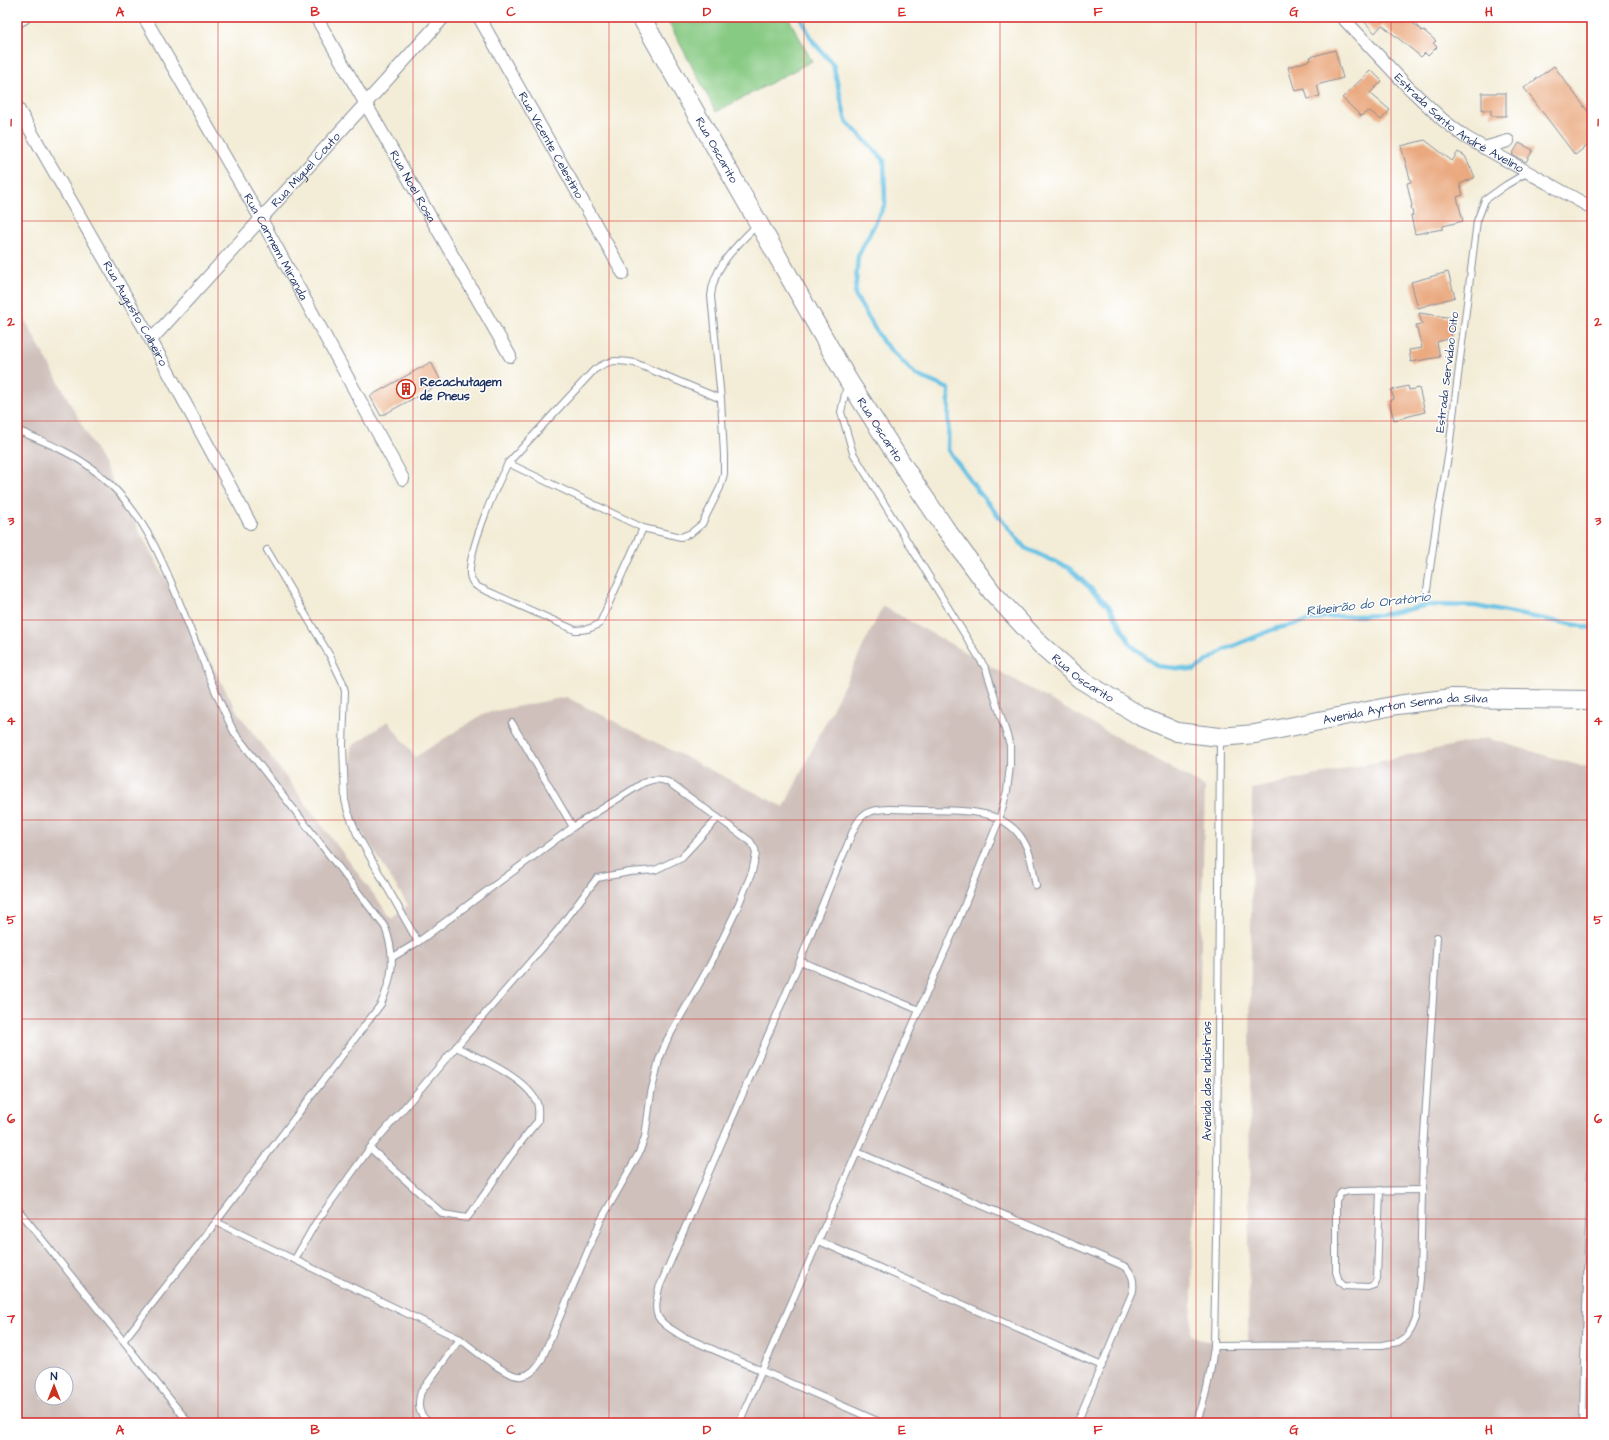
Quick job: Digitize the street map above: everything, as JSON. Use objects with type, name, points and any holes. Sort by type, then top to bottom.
[{"type":"main road","name":"Rua Oscarito","points":[[642,17],[758,224],[848,380],[945,528],[992,592],[1041,645],[1080,679],[1140,716],[1177,732],[1220,737]]},
{"type":"main road","name":"Avenida Ayrton Senna da Silva","points":[[1220,737],[1255,734],[1397,705],[1452,698],[1592,700]]},
{"type":"street","points":[[17,22],[25,17]]},
{"type":"street","name":"Rua Carmem Miranda","points":[[144,17],[260,219],[403,479]]},
{"type":"street","name":"Rua Noel Rosa","points":[[316,17],[510,356]]},
{"type":"street","name":"Rua Miguel Couto","points":[[151,340],[444,17]]},
{"type":"street","name":"Rua Vicente Celestino","points":[[479,17],[623,273]]},
{"type":"street","name":"Estrada Santo André Avelino","points":[[1342,17],[1408,87],[1443,120],[1465,137],[1592,208]]},
{"type":"street","name":"Rua Augusto Calheiro","points":[[17,106],[151,340],[250,523]]},
{"type":"street","points":[[1484,148],[1508,141]]},
{"type":"lane","name":"Estrada Servidao Oito","points":[[1426,597],[1437,519],[1448,457],[1477,221],[1485,200],[1528,172]]},
{"type":"lane","points":[[508,463],[643,528],[681,537],[692,533],[702,524],[720,488],[724,474],[721,400],[711,296],[712,284],[716,273],[736,246],[758,224]]},
{"type":"lane","points":[[643,528],[600,623],[594,628],[575,630],[472,583],[470,576],[470,564],[478,536],[508,463],[594,370],[606,362],[620,360],[635,363],[721,400]]},
{"type":"lane","points":[[739,1423],[956,926],[999,820],[1007,791],[1010,766],[1010,744],[986,669],[853,453],[841,412],[848,380]]},
{"type":"lane","points":[[17,430],[66,452],[94,470],[117,490],[138,516],[163,561],[217,698],[234,732],[385,927],[391,941],[393,957],[389,987],[381,1004],[216,1222],[124,1340]]},
{"type":"lane","points":[[267,550],[330,656],[342,681],[345,691],[343,745],[345,792],[348,812],[356,834],[418,942]]},
{"type":"lane","points":[[512,723],[574,826]]},
{"type":"lane","name":"Avenida das Indústrias","points":[[1196,1423],[1203,1404],[1212,1370],[1214,1346],[1217,1182],[1220,737]]},
{"type":"lane","points":[[216,1222],[460,1339],[489,1362],[515,1376],[527,1375],[533,1371],[541,1361],[601,1220],[639,1154],[645,1137],[651,1093],[659,1060],[667,1040],[711,963],[735,913],[752,872],[756,854],[753,845],[718,818],[668,782],[656,779],[643,783],[574,826],[418,942],[393,957]]},
{"type":"lane","points":[[882,1423],[682,1336],[663,1324],[655,1312],[655,1303],[659,1288],[800,961],[832,878],[856,824],[864,814],[873,811],[890,809],[974,811],[999,820],[1014,830],[1024,842],[1031,859],[1036,886]]},
{"type":"lane","points":[[295,1259],[315,1224],[370,1148],[557,931],[597,878],[630,872],[655,870],[682,857],[718,818]]},
{"type":"lane","points":[[1214,1346],[1382,1345],[1398,1342],[1407,1336],[1412,1328],[1416,1318],[1419,1287],[1423,1150],[1437,937]]},
{"type":"lane","points":[[800,961],[920,1010]]},
{"type":"lane","points":[[370,1148],[443,1214],[467,1218],[521,1141],[538,1121],[538,1104],[529,1092],[502,1069],[456,1047]]},
{"type":"lane","points":[[1583,1423],[1592,1143]]},
{"type":"lane","points":[[857,1152],[1126,1268],[1133,1278],[1133,1291],[1077,1423]]},
{"type":"lane","points":[[1380,1190],[1376,1279],[1374,1285],[1368,1287],[1344,1286],[1339,1281],[1336,1272],[1336,1200],[1341,1193],[1349,1191],[1380,1190],[1422,1190]]},
{"type":"lane","points":[[17,1208],[189,1423]]},
{"type":"lane","points":[[819,1241],[1102,1366]]},
{"type":"lane","points":[[430,1423],[421,1415],[418,1400],[421,1392],[460,1339]]},
{"type":"lane","points":[[1584,1364],[1592,1364]]},
{"type":"lane","points":[[1341,1423],[1347,1420],[1359,1423]]},
{"type":"shaded area","points":[[17,305],[238,713],[392,919],[408,905],[354,819],[351,747],[388,721],[415,757],[485,713],[566,697],[784,807],[883,606],[1205,787],[1191,1336],[1248,1350],[1252,789],[1487,738],[1581,766],[1592,766],[1592,1423],[17,1423]]},
{"type":"green space","points":[[666,17],[788,17],[812,61],[716,112]]},
{"type":"building","points":[[1360,17],[1407,17],[1422,31],[1423,30],[1436,41],[1433,43],[1437,47],[1428,56],[1425,53],[1421,57],[1382,25],[1375,33]]},
{"type":"building","points":[[1335,50],[1343,78],[1317,85],[1320,96],[1308,99],[1305,89],[1295,91],[1288,67],[1311,60],[1310,57]]},
{"type":"building","points":[[1554,66],[1592,117],[1592,142],[1575,155],[1524,88]]},
{"type":"building","points":[[1371,70],[1382,81],[1370,93],[1390,110],[1381,120],[1370,111],[1361,116],[1342,98]]},
{"type":"building","points":[[1482,93],[1506,93],[1506,116],[1491,116],[1491,110],[1482,110]]},
{"type":"building","points":[[1425,140],[1452,161],[1458,152],[1465,156],[1475,177],[1460,184],[1463,195],[1457,197],[1463,221],[1443,226],[1443,229],[1415,234],[1411,216],[1413,215],[1412,206],[1407,183],[1411,182],[1401,146]]},
{"type":"building","points":[[1519,143],[1533,150],[1526,162],[1512,155]]},
{"type":"building","points":[[1448,272],[1455,297],[1418,308],[1411,282]]},
{"type":"building","points":[[1419,313],[1454,318],[1451,338],[1437,342],[1440,357],[1411,362],[1409,350],[1422,348],[1416,325],[1422,324]]},
{"type":"building","name":"Recachutagem de Pneus","points":[[431,362],[442,383],[381,416],[370,396]]},
{"type":"building","points":[[1408,386],[1409,390],[1419,388],[1425,412],[1394,420],[1389,401],[1394,399],[1391,390]]},
{"type":"waterway","name":"Ribeirão do Oratório","points":[[800,17],[814,43],[833,64],[846,121],[884,160],[885,204],[858,256],[855,295],[883,342],[916,375],[949,389],[948,450],[978,491],[1025,548],[1069,568],[1109,606],[1131,645],[1157,666],[1194,670],[1224,650],[1274,629],[1325,617],[1380,615],[1429,605],[1475,606],[1592,628]]},
{"type":"place","name":"Recachutagem de Pneus","points":[[406,389]]}]
